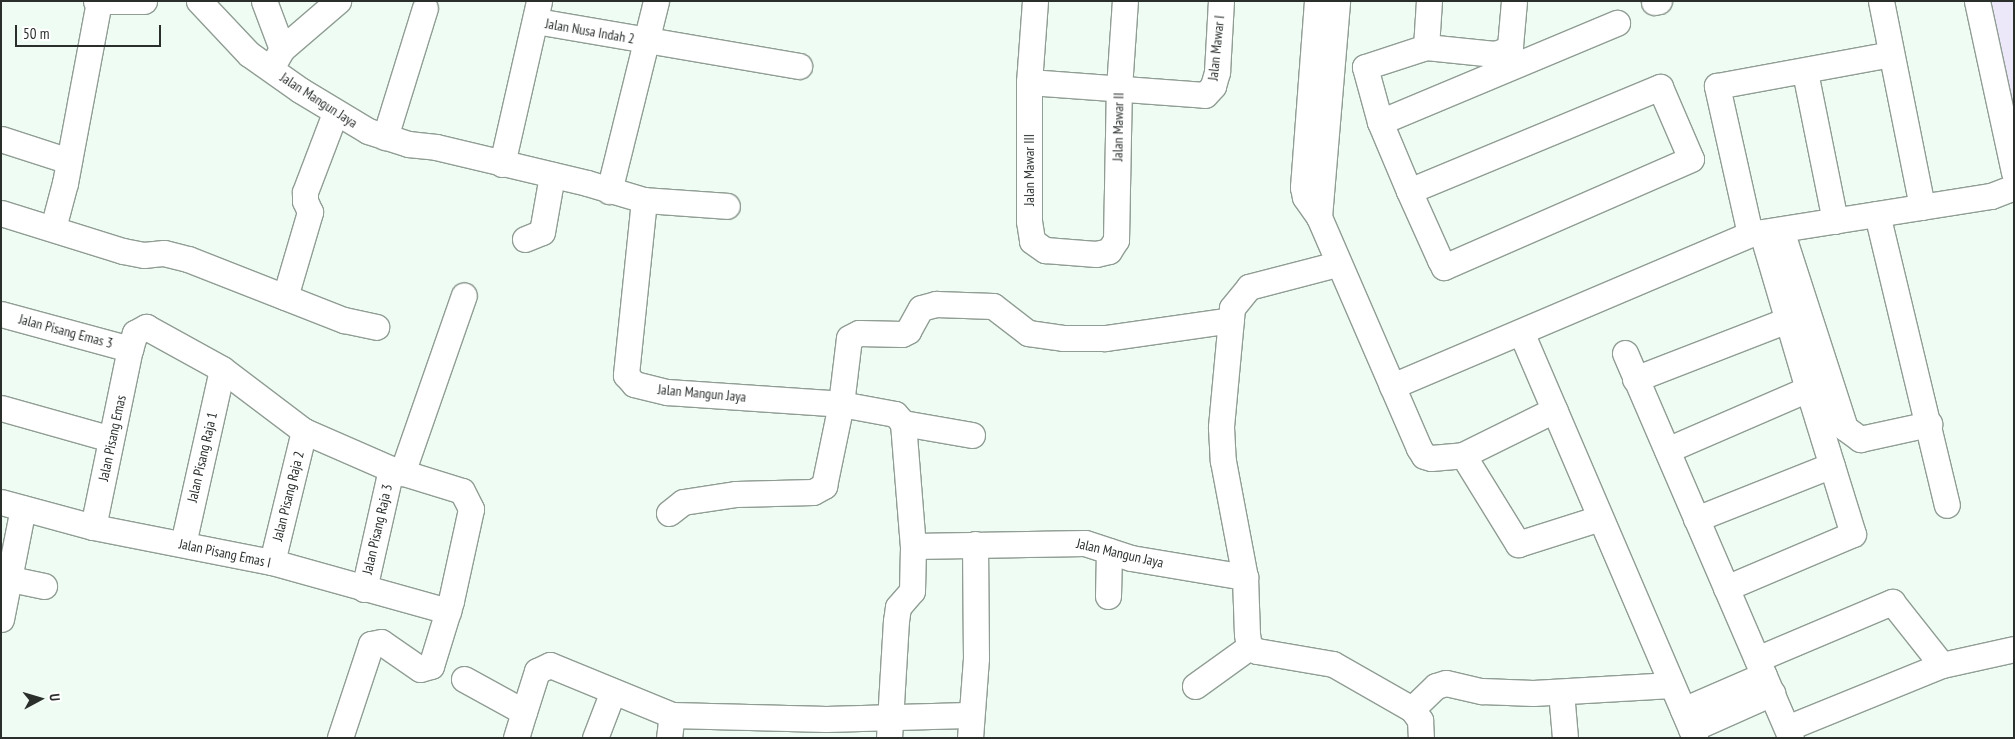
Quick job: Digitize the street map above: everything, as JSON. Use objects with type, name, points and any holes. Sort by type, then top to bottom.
[{"type":"street","points":[[53,228],[69,161],[98,1],[144,1]]},
{"type":"street","name":"Jalan Mangun Jaya","points":[[199,1],[249,54],[277,58],[335,113],[368,131],[552,175],[644,200],[626,352],[626,375],[634,384],[667,392],[841,404],[895,414],[903,423],[972,435]]},
{"type":"street","points":[[264,1],[277,58]]},
{"type":"street","points":[[277,58],[338,1]]},
{"type":"street","points":[[609,191],[656,1]]},
{"type":"street","name":"Jalan Mawar III","points":[[1035,1],[1029,82],[1029,220],[1032,241],[1045,250],[1096,254],[1109,252]]},
{"type":"street","name":"Jalan Mawar II","points":[[1109,252],[1116,240],[1119,88],[1125,1]]},
{"type":"street","name":"Jalan Mawar I","points":[[1119,88],[1199,95],[1209,92],[1216,72],[1221,1]]},
{"type":"street","points":[[1317,1],[1303,187],[1305,197],[1319,217],[1337,264],[1424,456],[1463,455],[1554,410]]},
{"type":"street","points":[[1319,217],[1337,1]]},
{"type":"street","points":[[1426,47],[1429,1]]},
{"type":"street","points":[[1332,72],[1365,67],[1426,47],[1495,54],[1504,52],[1510,46],[1514,1]]},
{"type":"street","points":[[1654,2],[1659,1]]},
{"type":"street","points":[[1881,1],[1922,207]]},
{"type":"street","points":[[1977,1],[2014,172]]},
{"type":"street","points":[[385,136],[425,8]]},
{"type":"street","points":[[502,164],[537,11]]},
{"type":"street","name":"Jalan Nusa Indah 2","points":[[537,11],[645,41],[799,66]]},
{"type":"street","points":[[1380,122],[1617,23]]},
{"type":"street","points":[[1726,588],[1853,534],[1787,320],[1764,232],[1718,86],[1805,72],[1891,54]]},
{"type":"street","points":[[1365,67],[1380,122],[1410,191],[1446,268],[1691,159],[1660,87],[1410,191]]},
{"type":"street","points":[[1805,72],[1835,221]]},
{"type":"street","points":[[1029,82],[1119,88]]},
{"type":"street","points":[[285,297],[310,212],[304,201],[305,192],[335,113]]},
{"type":"street","points":[[1,139],[69,161]]},
{"type":"street","points":[[525,239],[542,232],[552,175]]},
{"type":"street","points":[[1392,386],[1764,232],[1922,207],[2002,198],[2014,187]]},
{"type":"street","points":[[644,200],[727,206]]},
{"type":"street","points":[[1,213],[123,251],[144,255],[164,253],[188,259],[344,320],[376,327]]},
{"type":"street","points":[[1877,214],[1947,505]]},
{"type":"street","points":[[1764,232],[1844,428],[1860,439],[1929,424]]},
{"type":"street","points":[[1249,647],[1245,577],[1223,461],[1221,428],[1232,308],[1249,287],[1337,264]]},
{"type":"street","name":"Jalan Pisang Raja 3","points":[[364,590],[397,471],[464,295]]},
{"type":"street","points":[[669,513],[683,502],[736,494],[813,492],[824,486],[841,404],[846,346],[851,336],[859,333],[902,334],[908,331],[918,311],[936,304],[993,306],[1028,333],[1063,338],[1105,338],[1230,320]]},
{"type":"street","name":"Jalan Pisang Emas 3","points":[[1,314],[130,349]]},
{"type":"street","points":[[1635,379],[1787,320]]},
{"type":"street","name":"Jalan Pisang Emas","points":[[93,527],[130,349],[135,333],[146,327],[222,369]]},
{"type":"street","points":[[1521,332],[1690,726],[1764,676],[1892,602],[1942,665]]},
{"type":"street","points":[[1625,353],[1789,733],[1942,665],[2014,649]]},
{"type":"street","points":[[222,369],[304,431],[397,471],[462,491],[471,509],[448,611],[431,666],[426,669],[412,665],[381,642],[371,644],[340,738]]},
{"type":"street","name":"Jalan Pisang Raja 1","points":[[183,544],[222,369]]},
{"type":"street","points":[[1667,450],[1808,389]]},
{"type":"street","points":[[1,408],[111,439]]},
{"type":"street","points":[[890,728],[898,607],[912,591],[913,546],[903,423]]},
{"type":"street","name":"Jalan Pisang Raja 2","points":[[272,562],[304,431]]},
{"type":"street","points":[[1463,455],[1518,544],[1600,518]]},
{"type":"street","points":[[1696,519],[1832,466]]},
{"type":"street","points":[[1,618],[12,505]]},
{"type":"street","name":"Jalan Pisang Emas I","points":[[12,505],[93,527],[272,562],[364,590],[448,611]]},
{"type":"street","name":"Jalan Mangun Jaya","points":[[913,546],[1072,542],[1098,545],[1131,558],[1245,577]]},
{"type":"street","points":[[516,738],[537,672],[550,665],[613,691],[670,726],[890,728],[970,726],[976,658],[975,544]]},
{"type":"street","points":[[1108,596],[1109,550]]},
{"type":"street","points":[[5,578],[44,586]]},
{"type":"street","points":[[1195,686],[1249,647]]},
{"type":"street","points":[[1249,647],[1257,651],[1333,664],[1412,709],[1420,720],[1422,738]]},
{"type":"street","points":[[464,679],[524,712]]},
{"type":"street","points":[[1412,709],[1436,686],[1446,683],[1482,691],[1561,692],[1672,685]]},
{"type":"street","points":[[595,738],[613,691]]},
{"type":"street","points":[[1561,692],[1565,738]]},
{"type":"shaded area","points":[[1977,1],[2014,1],[2014,172]]}]
